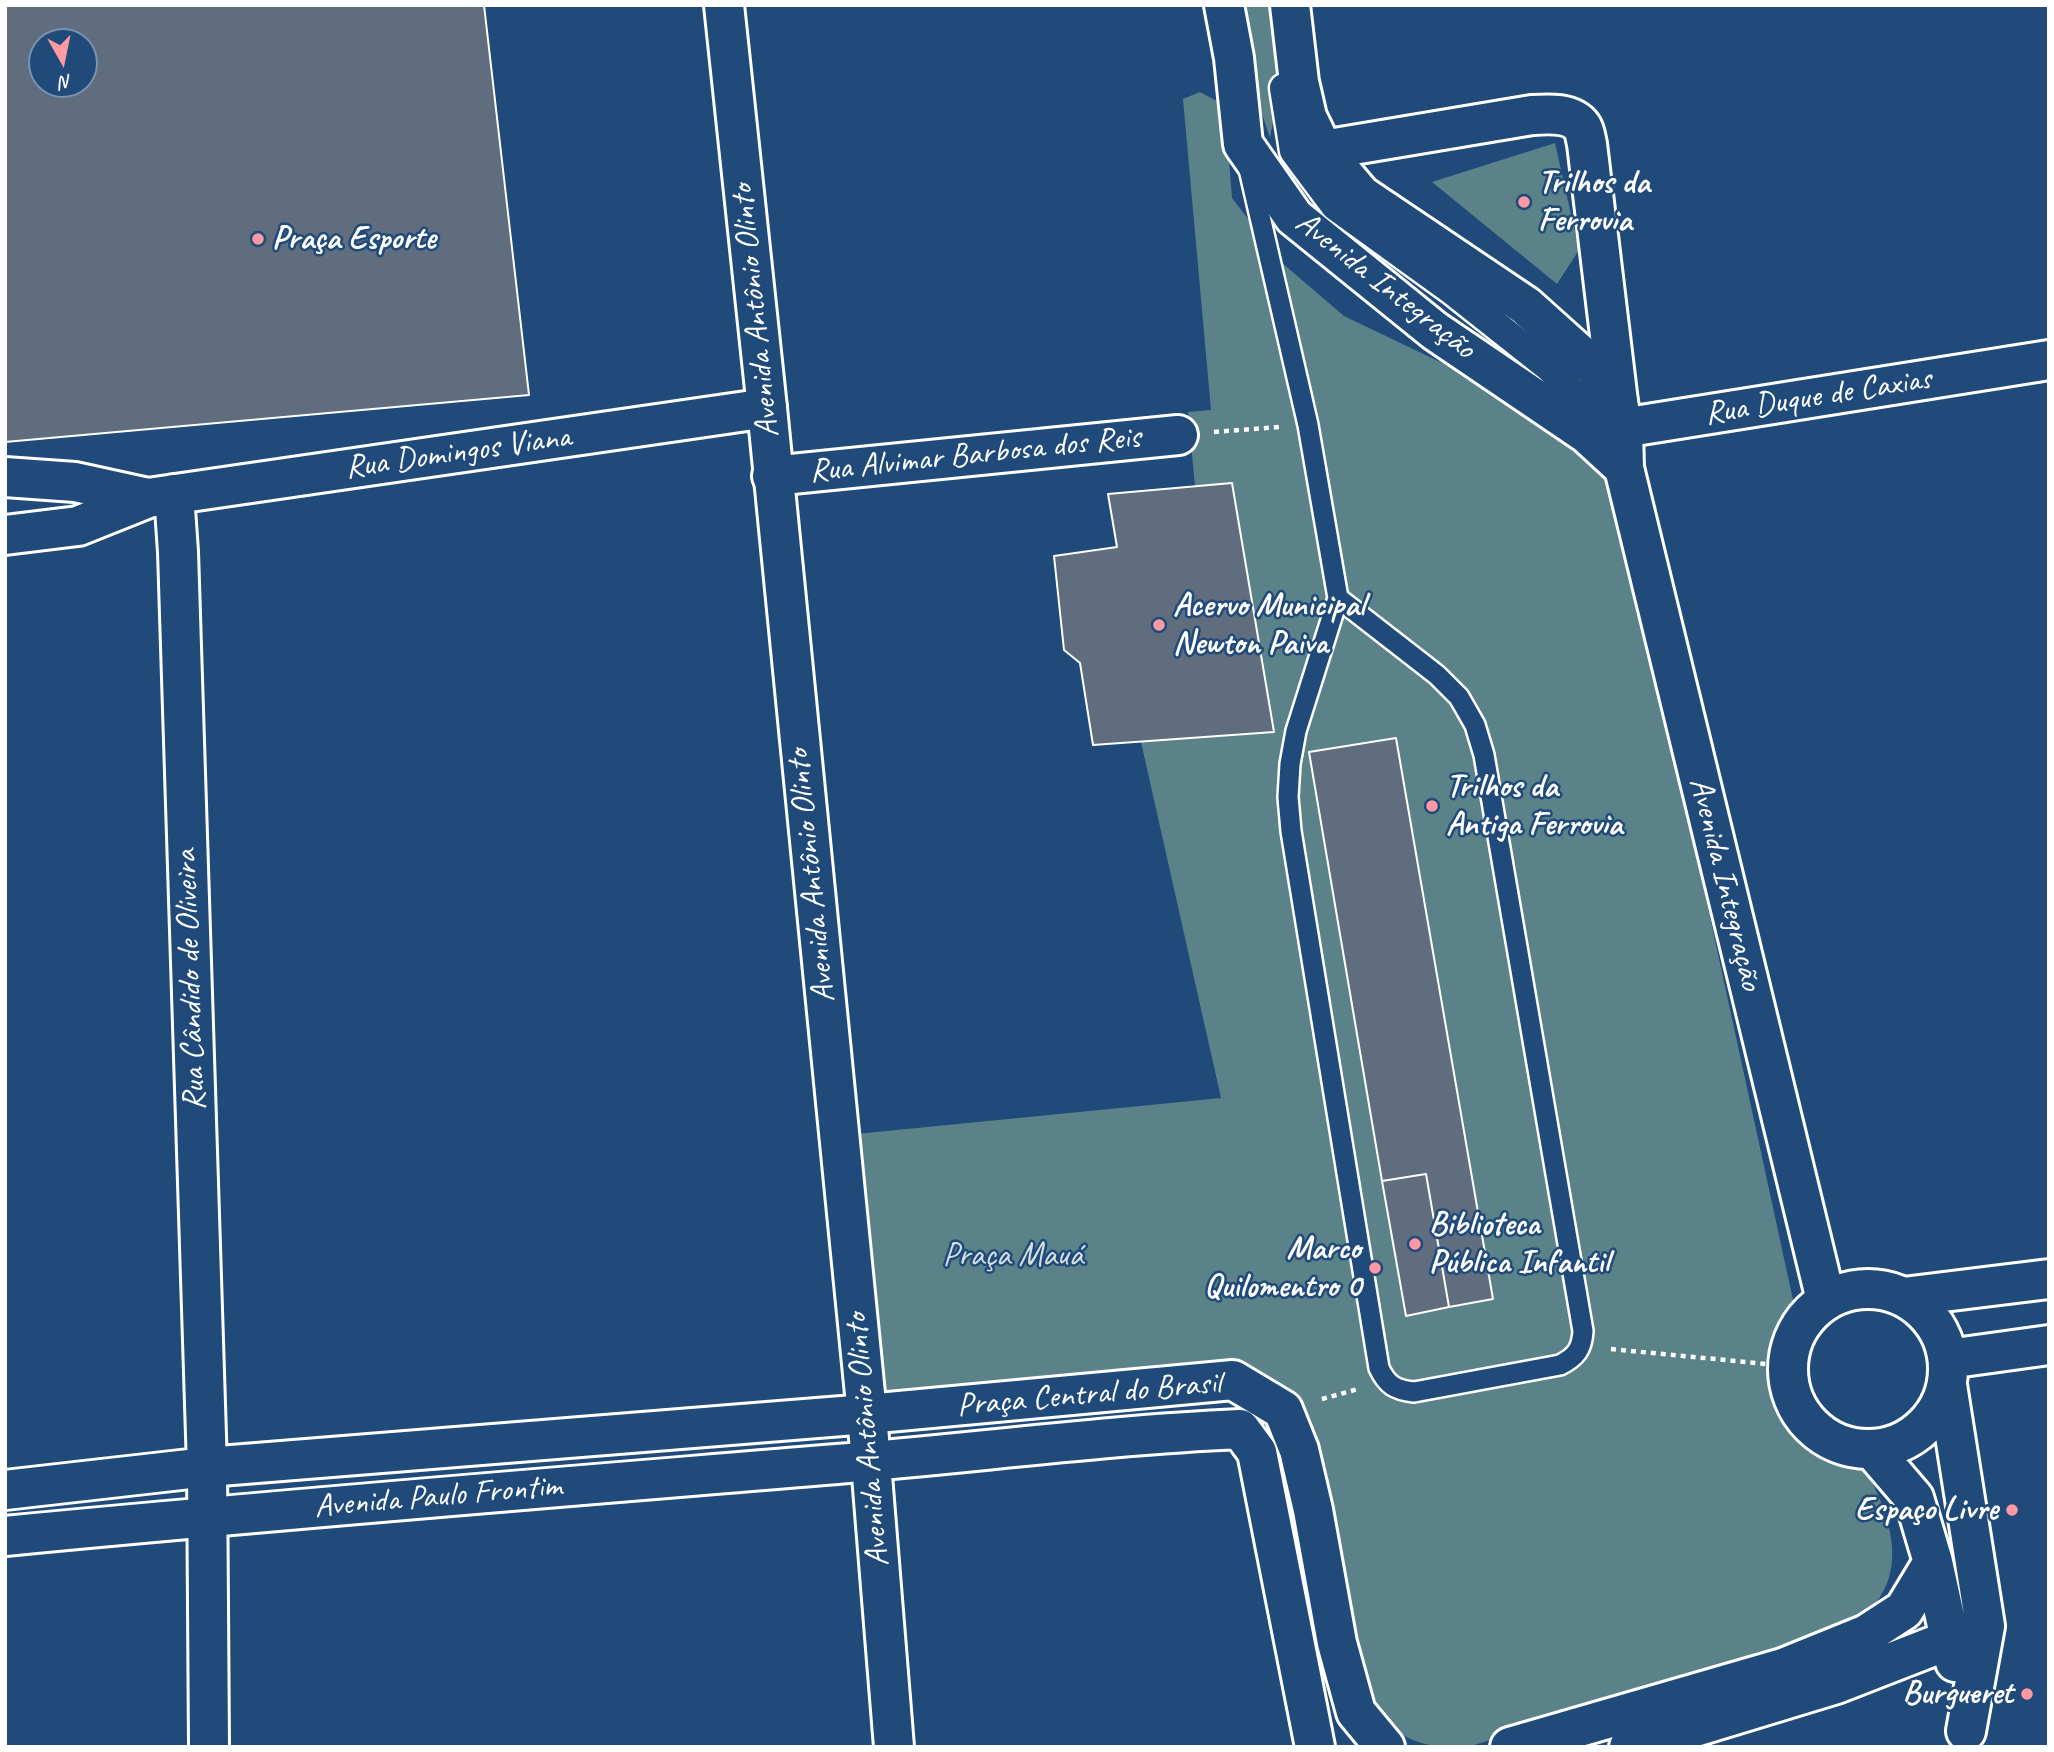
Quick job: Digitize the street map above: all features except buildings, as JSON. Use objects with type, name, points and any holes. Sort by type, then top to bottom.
[{"type":"street","name":"Avenida Antônio Olinto","points":[[724,5],[867,1414],[894,1747]]},
{"type":"street","name":"Avenida Integração","points":[[1224,5],[1234,58],[1243,144],[1294,218],[1435,331],[1609,424]]},
{"type":"street","points":[[1271,5],[1294,151],[1335,206],[1454,292],[1550,368],[1609,424]]},
{"type":"street","name":"Avenida Integração","points":[[1290,5],[1307,117],[1323,150],[1362,195],[1526,306],[1595,368],[1609,424],[1624,468],[1826,1300]]},
{"type":"street","name":"Avenida Integração","points":[[1323,150],[1532,115],[1553,114],[1571,118],[1582,127],[1587,144],[1609,424]]},
{"type":"street","name":"Rua Duque de Caxias","points":[[1609,424],[2049,360]]},
{"type":"street","name":"Rua Domingos Viana","points":[[5,535],[78,526],[161,496],[767,408]]},
{"type":"street","name":"Rua Alvimar Barbosa dos Reis","points":[[772,476],[1178,435]]},
{"type":"street","name":"Rua Domingos Viana","points":[[5,477],[75,482],[161,496]]},
{"type":"street","name":"Rua Cândido de Oliveira","points":[[161,496],[178,552],[207,1467],[209,1747]]},
{"type":"street","points":[[1903,1297],[2049,1279]]},
{"type":"street","points":[[1947,1372],[1937,1410],[1921,1430],[1898,1443],[1872,1449],[1845,1446],[1821,1435],[1802,1416],[1790,1393],[1787,1366],[1793,1340],[1806,1318],[1826,1300],[1852,1291],[1878,1290],[1903,1297],[1924,1312],[1940,1334],[1947,1372],[1968,1633],[1967,1739]]},
{"type":"street","points":[[1947,1372],[2049,1345]]},
{"type":"street","name":"Praça Central do Brasil","points":[[867,1414],[1233,1380],[1283,1410]]},
{"type":"street","points":[[1283,1410],[1299,1450],[1313,1510],[1336,1643],[1356,1712],[1385,1747]]},
{"type":"street","name":"Avenida Paulo Frontim","points":[[5,1490],[207,1467],[867,1414]]},
{"type":"street","name":"Praça Central do Brasil","points":[[871,1462],[1172,1432],[1240,1429],[1257,1452],[1315,1747]]},
{"type":"street","points":[[1872,1449],[1914,1498],[1933,1562],[1968,1633]]},
{"type":"street","name":"Avenida Paulo Frontim","points":[[5,1536],[208,1516],[871,1462]]},
{"type":"street","points":[[1510,1747],[1783,1668],[1867,1634],[1903,1610],[1933,1562]]},
{"type":"street","points":[[1629,1747],[1836,1684],[1968,1633]]},
{"type":"lane","points":[[1243,144],[1308,425],[1338,597],[1296,731],[1288,797],[1291,831],[1379,1368],[1385,1381],[1398,1391],[1414,1392],[1560,1365],[1573,1358],[1582,1346],[1583,1331],[1485,755],[1475,725],[1460,697],[1437,674],[1338,597]]},
{"type":"path","points":[[1178,435],[1308,425]]},
{"type":"path","points":[[1582,1346],[1787,1366]]},
{"type":"path","points":[[1283,1410],[1385,1381]]},
{"type":"green space","points":[[1237,5],[1271,5],[1282,73],[1270,138],[1251,81]]},
{"type":"green space","name":"Praça Mauá","points":[[1200,92],[1217,101],[1226,121],[1232,198],[1281,262],[1344,316],[1551,415],[1573,429],[1618,493],[1795,1309],[1778,1329],[1771,1354],[1769,1384],[1783,1419],[1804,1440],[1826,1456],[1866,1470],[1886,1515],[1891,1537],[1889,1578],[1880,1597],[1864,1615],[1842,1630],[1471,1746],[1434,1746],[1419,1742],[1394,1728],[1373,1702],[1364,1685],[1320,1456],[1273,1385],[881,1401],[856,1134],[1221,1098],[1141,742],[1273,732],[1252,600],[1130,621],[1108,494],[1195,486],[1188,412],[1211,410],[1183,99]]},
{"type":"green space","points":[[1555,143],[1579,250],[1557,284],[1432,182]]},
{"type":"place","name":"Trilhos da Ferrovia","points":[[1524,202]]},
{"type":"place","name":"Praça Esporte","points":[[258,239]]},
{"type":"place","name":"Acervo Municipal Newton Paiva","points":[[1159,625]]},
{"type":"place","name":"Trilhos da Antiga Ferrovia","points":[[1432,806]]},
{"type":"place","name":"Biblioteca Pública Infantil","points":[[1415,1244]]},
{"type":"place","name":"Marco Quilomentro 0","points":[[1375,1268]]},
{"type":"place","name":"Espaço Livre","points":[[2012,1510]]},
{"type":"place","name":"Burgueret","points":[[2027,1694]]}]
